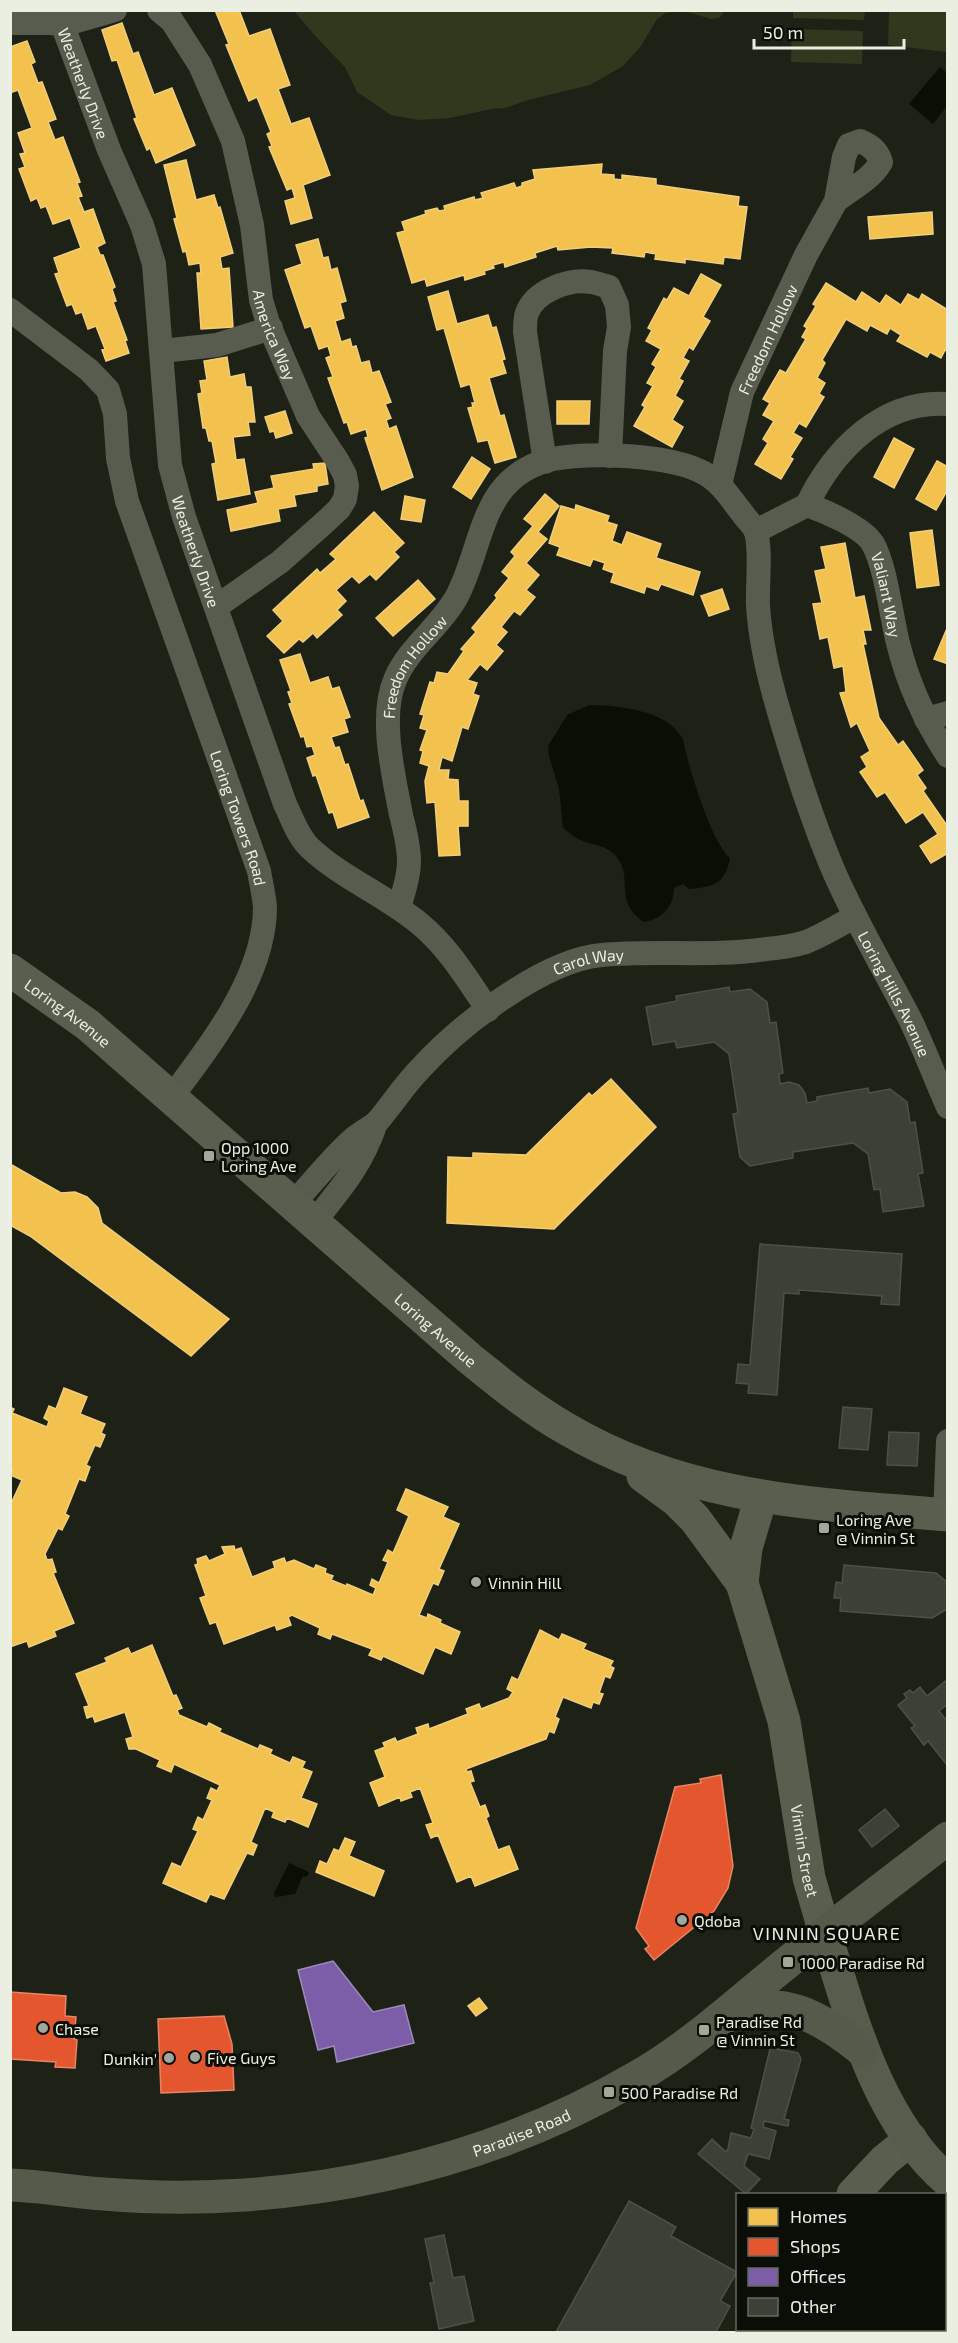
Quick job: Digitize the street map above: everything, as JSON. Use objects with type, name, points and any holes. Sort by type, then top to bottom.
[{"type":"highway","name":"Paradise Road","points":[[10,2185],[103,2194],[245,2195],[342,2185],[395,2174],[477,2151],[550,2121],[638,2077],[671,2056],[948,1838]]},
{"type":"highway","points":[[711,2024],[752,2007],[772,2006],[800,2011],[819,2019],[862,2050]]},
{"type":"main road","name":"Loring Avenue","points":[[10,970],[88,1025],[505,1387],[545,1416],[596,1445],[695,1483],[761,1497],[946,1515]]},
{"type":"main road","points":[[596,1445],[677,1501],[711,1538],[742,1583]]},
{"type":"main road","name":"Vinnin Street","points":[[761,1497],[746,1548],[742,1583],[784,1721],[809,1878],[862,2050],[895,2115],[923,2155],[948,2181]]},
{"type":"main road","points":[[854,2193],[885,2160],[911,2139]]},
{"type":"street","points":[[10,23],[51,23],[60,18],[115,10]]},
{"type":"street","name":"America Way","points":[[159,10],[172,21],[195,56],[233,141],[252,225],[261,300],[308,416],[345,475],[347,486],[345,499],[332,516],[280,562],[216,607]]},
{"type":"street","name":"Weatherly Drive","points":[[60,18],[109,150],[142,225],[154,264],[168,445],[174,481],[184,517],[285,804],[309,847],[348,876],[387,898],[438,940],[488,1010]]},
{"type":"street","name":"Freedom Hollow","points":[[720,485],[742,392],[801,265],[836,201]]},
{"type":"street","points":[[545,462],[525,332],[526,314],[535,299],[549,290],[569,283],[590,281],[609,287],[617,305],[619,327],[615,351],[610,456]]},
{"type":"street","name":"Loring Towers Road","points":[[10,310],[89,370],[108,390],[115,414],[121,478],[136,526],[259,871],[265,907],[259,946],[225,1022],[171,1098]]},
{"type":"street","points":[[162,351],[217,345],[271,328]]},
{"type":"street","points":[[854,917],[808,807],[773,693],[763,647],[758,607],[759,563],[756,531],[807,505],[825,473],[852,440],[868,426],[885,417],[912,408],[948,404]]},
{"type":"street","name":"Freedom Hollow","points":[[399,908],[407,880],[409,860],[394,781],[389,728],[389,701],[394,681],[403,664],[445,615],[457,596],[488,515],[499,492],[510,480],[524,471],[560,458],[610,456],[665,460],[702,472],[720,485],[756,531]]},
{"type":"street","name":"Valiant Way","points":[[807,505],[840,519],[873,543],[880,562],[898,645],[915,696],[937,716],[948,756]]},
{"type":"street","name":"Carol Way","points":[[303,1213],[338,1153],[358,1134],[376,1123],[420,1068],[488,1010],[530,981],[557,966],[600,955],[710,954],[774,948],[804,943],[854,917]]},
{"type":"street","name":"Loring Hills Avenue","points":[[854,917],[912,1024],[948,1107]]},
{"type":"street","points":[[946,1515],[948,1441]]},
{"type":"green space","points":[[725,10],[719,18],[711,19],[684,11]]},
{"type":"green space","points":[[294,11],[677,11],[666,13],[657,19],[641,46],[623,66],[590,85],[505,108],[450,118],[418,120],[391,115],[357,92],[345,67]]},
{"type":"green space","points":[[793,11],[865,11],[864,20],[793,18]]},
{"type":"green space","points":[[889,11],[947,11],[947,52],[888,45]]},
{"type":"green space","points":[[792,29],[863,31],[862,64],[791,62]]},
{"type":"shaded area","points":[[940,67],[947,73],[947,106],[933,124],[909,104]]},
{"type":"shaded area","points":[[589,705],[639,711],[667,722],[676,730],[683,739],[695,784],[708,820],[715,836],[730,858],[725,874],[717,882],[698,888],[689,889],[683,884],[674,888],[672,900],[666,911],[644,922],[629,907],[623,868],[615,855],[605,848],[576,838],[563,828],[559,789],[548,746],[567,715]]},
{"type":"shaded area","points":[[289,1863],[309,1872],[307,1877],[303,1876],[295,1894],[275,1897],[274,1893]]},
{"type":"building: Homes","points":[[215,10],[239,10],[249,36],[270,29],[290,85],[278,89],[291,124],[309,118],[330,175],[303,185],[312,218],[291,224],[285,201],[295,198],[292,188],[287,190],[269,147],[272,146],[267,134],[271,132],[257,97],[249,101],[226,45],[229,44]]},
{"type":"building: Homes","points":[[122,23],[133,54],[138,52],[154,95],[172,88],[195,145],[156,163],[150,148],[147,150],[134,119],[137,118],[117,60],[112,61],[102,30]]},
{"type":"building: Homes","points":[[27,41],[35,62],[31,64],[38,83],[42,82],[56,119],[48,122],[55,140],[63,137],[80,182],[77,183],[82,196],[78,197],[84,212],[93,209],[105,243],[97,247],[100,255],[103,255],[115,287],[112,289],[116,301],[113,302],[127,340],[125,341],[129,353],[106,361],[102,350],[105,349],[96,326],[88,329],[82,312],[76,314],[72,304],[67,306],[55,274],[59,273],[54,258],[81,248],[70,218],[53,224],[46,206],[41,208],[37,198],[31,201],[19,169],[25,167],[20,154],[25,153],[18,133],[32,128],[18,90],[10,93],[10,47]]},
{"type":"building: Homes","points":[[186,160],[196,200],[214,195],[218,208],[220,207],[233,253],[220,257],[222,269],[229,268],[233,327],[201,329],[197,273],[201,273],[200,263],[189,265],[186,251],[183,252],[164,165]]},
{"type":"building: Homes","points":[[602,164],[601,174],[614,175],[614,179],[622,180],[622,175],[656,179],[656,185],[739,197],[738,206],[747,207],[740,259],[724,257],[723,264],[685,259],[685,263],[655,259],[656,254],[645,252],[644,257],[612,253],[613,248],[558,250],[557,246],[535,253],[536,257],[505,267],[504,262],[493,265],[494,268],[484,271],[485,274],[465,280],[464,275],[427,286],[425,279],[412,283],[397,233],[405,231],[402,222],[426,214],[425,211],[437,208],[439,211],[445,210],[444,206],[474,197],[475,200],[483,198],[481,193],[514,183],[516,188],[522,186],[522,183],[535,179],[533,170]]},
{"type":"building: Homes","points":[[932,212],[933,234],[870,239],[868,217]]},
{"type":"building: Homes","points":[[318,239],[323,258],[328,257],[331,270],[337,268],[346,301],[340,303],[344,318],[335,321],[341,342],[350,339],[352,347],[356,346],[361,363],[369,361],[372,373],[379,371],[391,402],[385,404],[391,418],[386,420],[389,429],[396,426],[413,477],[382,490],[365,438],[368,437],[366,429],[351,434],[347,422],[344,423],[328,378],[333,377],[326,358],[331,356],[328,346],[319,349],[311,326],[305,328],[285,270],[302,264],[296,245]]},
{"type":"building: Homes","points":[[701,274],[721,285],[703,317],[710,321],[693,350],[689,347],[683,358],[689,361],[679,379],[683,381],[675,396],[683,401],[672,420],[683,427],[672,447],[634,426],[653,386],[647,383],[656,367],[652,364],[661,349],[646,341],[652,330],[648,328],[664,298],[667,300],[674,288],[689,296]]},
{"type":"building: Homes","points":[[826,283],[856,302],[862,292],[880,304],[886,295],[901,305],[908,294],[919,300],[922,294],[948,310],[948,352],[945,350],[941,358],[930,352],[927,357],[897,341],[901,335],[890,328],[887,334],[870,325],[867,331],[846,319],[822,360],[825,363],[817,378],[825,383],[819,394],[824,397],[806,427],[799,423],[793,433],[802,438],[790,457],[793,459],[781,479],[755,464],[768,443],[763,439],[774,421],[763,415],[770,403],[763,399],[780,370],[786,373],[806,339],[802,337],[807,328],[804,326],[816,306],[813,304]]},
{"type":"building: Homes","points":[[448,291],[457,324],[488,315],[492,328],[496,327],[505,359],[502,360],[506,373],[489,378],[500,416],[504,415],[516,457],[495,463],[488,440],[478,442],[468,408],[473,407],[472,403],[475,403],[470,384],[461,387],[444,328],[437,330],[428,297]]},
{"type":"building: Homes","points":[[227,357],[230,377],[244,374],[246,387],[251,387],[255,422],[248,422],[250,435],[233,437],[236,460],[244,459],[250,494],[218,500],[212,464],[216,463],[212,441],[209,441],[206,428],[203,428],[198,394],[202,393],[200,381],[207,380],[204,361]]},
{"type":"building: Homes","points":[[557,401],[590,401],[589,424],[557,424]]},
{"type":"building: Homes","points":[[285,411],[292,433],[276,438],[274,431],[270,432],[265,417]]},
{"type":"building: Homes","points":[[894,438],[914,449],[894,488],[874,477]]},
{"type":"building: Homes","points":[[472,457],[490,469],[471,499],[453,487]]},
{"type":"building: Homes","points":[[937,461],[948,467],[948,489],[936,510],[916,499]]},
{"type":"building: Homes","points":[[325,463],[328,484],[317,486],[317,491],[294,495],[296,506],[278,509],[280,521],[231,531],[227,510],[258,503],[255,492],[274,488],[271,476],[314,469],[313,464]]},
{"type":"building: Homes","points":[[545,494],[559,506],[538,532],[547,539],[526,563],[539,575],[526,590],[535,597],[520,615],[514,611],[501,627],[507,632],[496,645],[503,651],[487,670],[480,664],[467,680],[477,683],[473,694],[479,696],[468,729],[462,727],[452,761],[442,757],[439,770],[449,770],[448,779],[458,780],[459,801],[468,801],[468,826],[458,826],[460,855],[439,856],[435,802],[427,803],[425,781],[429,766],[420,763],[423,751],[420,750],[427,730],[420,728],[424,715],[420,714],[430,682],[434,683],[437,672],[448,674],[464,651],[461,649],[476,632],[472,628],[497,598],[495,595],[509,578],[502,572],[515,556],[511,552],[533,526],[524,519]]},
{"type":"building: Homes","points":[[405,496],[425,500],[421,522],[401,519]]},
{"type":"building: Homes","points":[[576,505],[609,516],[607,522],[617,525],[612,541],[622,545],[627,532],[661,544],[656,558],[700,572],[693,595],[661,584],[658,590],[646,586],[644,593],[611,582],[614,573],[603,569],[605,563],[593,559],[590,566],[557,555],[560,547],[549,543],[561,506],[575,510]]},
{"type":"building: Homes","points":[[374,512],[404,543],[394,552],[399,557],[376,580],[370,574],[359,583],[352,576],[336,590],[346,601],[337,610],[342,615],[317,638],[313,633],[303,642],[299,639],[284,653],[267,636],[283,621],[273,610],[317,569],[320,573],[336,559],[330,554]]},
{"type":"building: Homes","points":[[932,530],[939,585],[917,588],[910,533]]},
{"type":"building: Homes","points":[[845,543],[855,598],[864,596],[871,630],[863,630],[866,644],[863,644],[879,718],[898,745],[903,741],[923,770],[917,775],[926,788],[923,791],[948,827],[948,853],[931,863],[920,846],[938,834],[923,812],[906,823],[885,792],[877,797],[860,772],[867,767],[861,757],[870,751],[857,723],[851,727],[840,693],[846,692],[843,666],[834,668],[828,637],[820,639],[813,604],[822,603],[815,571],[826,569],[821,547]]},
{"type":"building: Homes","points":[[418,580],[435,599],[393,636],[376,618]]},
{"type":"building: Homes","points":[[722,589],[729,609],[709,616],[701,596]]},
{"type":"building: Homes","points":[[948,626],[948,664],[934,659]]},
{"type":"building: Homes","points":[[300,654],[310,683],[328,677],[332,689],[339,687],[350,717],[344,719],[348,732],[331,737],[335,748],[339,747],[345,765],[348,764],[360,801],[363,800],[369,817],[338,828],[333,812],[329,813],[316,775],[313,776],[307,758],[315,755],[312,746],[307,747],[304,736],[301,737],[289,704],[292,703],[288,692],[291,691],[280,660]]},
{"type":"building: Homes","points":[[611,1079],[656,1127],[554,1229],[447,1223],[448,1157],[473,1158],[473,1153],[526,1155],[589,1093],[592,1096]]},
{"type":"building: Homes","points":[[10,1164],[61,1193],[75,1192],[87,1197],[98,1208],[102,1223],[229,1319],[191,1356],[30,1236],[10,1225]]},
{"type":"building: Homes","points":[[64,1388],[87,1397],[80,1414],[105,1424],[101,1433],[105,1435],[100,1447],[95,1445],[86,1465],[90,1467],[85,1481],[79,1479],[65,1514],[69,1516],[62,1530],[58,1528],[45,1554],[47,1560],[52,1559],[56,1572],[53,1573],[74,1623],[54,1631],[56,1636],[29,1647],[27,1641],[10,1647],[10,1506],[22,1480],[10,1475],[13,1470],[10,1469],[10,1407],[14,1409],[12,1413],[47,1427],[49,1421],[44,1418],[49,1406],[56,1409]]},
{"type":"building: Homes","points":[[406,1489],[448,1507],[443,1517],[459,1524],[439,1569],[444,1571],[438,1585],[433,1583],[419,1615],[427,1618],[428,1614],[441,1620],[440,1623],[460,1632],[451,1654],[435,1647],[423,1674],[383,1656],[381,1660],[369,1655],[372,1649],[332,1634],[330,1639],[318,1634],[320,1628],[292,1615],[288,1617],[291,1625],[277,1630],[275,1625],[224,1644],[216,1622],[210,1624],[200,1598],[206,1596],[195,1565],[198,1564],[197,1559],[206,1556],[209,1561],[225,1554],[222,1547],[234,1546],[235,1550],[241,1548],[252,1577],[275,1568],[273,1562],[284,1558],[286,1563],[294,1560],[314,1569],[316,1565],[326,1569],[325,1573],[333,1576],[331,1580],[373,1595],[376,1588],[370,1585],[372,1579],[379,1583],[388,1562],[383,1560],[388,1550],[393,1553],[409,1516],[397,1510]]},
{"type":"building: Homes","points":[[540,1630],[559,1640],[562,1634],[586,1644],[583,1649],[613,1661],[610,1666],[614,1668],[610,1678],[605,1676],[599,1693],[603,1694],[599,1704],[593,1702],[591,1708],[563,1697],[555,1717],[559,1719],[554,1733],[549,1731],[546,1739],[466,1769],[467,1772],[471,1771],[474,1781],[470,1782],[480,1807],[485,1805],[489,1816],[486,1818],[498,1850],[509,1846],[518,1869],[475,1886],[471,1876],[457,1882],[438,1835],[431,1838],[426,1825],[433,1823],[420,1788],[410,1792],[412,1797],[401,1801],[400,1797],[379,1806],[370,1783],[385,1777],[375,1751],[385,1747],[383,1743],[395,1738],[397,1742],[418,1734],[416,1728],[428,1724],[429,1729],[468,1714],[466,1709],[479,1704],[481,1709],[509,1698],[513,1692],[507,1689],[512,1677],[518,1680]]},
{"type":"building: Homes","points":[[152,1645],[173,1696],[176,1695],[182,1708],[177,1710],[179,1715],[207,1727],[209,1723],[221,1729],[219,1732],[258,1749],[260,1745],[272,1750],[270,1754],[290,1763],[293,1757],[305,1762],[302,1768],[312,1772],[301,1798],[317,1804],[308,1827],[287,1818],[285,1822],[272,1817],[274,1812],[265,1808],[251,1842],[257,1845],[253,1855],[247,1853],[224,1899],[210,1894],[206,1902],[163,1883],[172,1863],[181,1867],[198,1831],[193,1829],[198,1817],[203,1820],[212,1800],[207,1798],[211,1788],[217,1791],[220,1785],[174,1764],[171,1772],[157,1766],[160,1760],[136,1749],[129,1749],[126,1739],[133,1737],[125,1712],[95,1722],[93,1716],[87,1718],[84,1707],[89,1706],[76,1674],[107,1662],[105,1658],[128,1648],[131,1654]]},
{"type":"building: Homes","points":[[345,1838],[355,1842],[349,1856],[384,1871],[374,1896],[316,1872],[320,1861],[327,1864],[334,1849],[339,1851]]},
{"type":"building: Homes","points":[[479,1998],[487,2008],[476,2016],[468,2006]]},
{"type":"building: Shops","points":[[721,1775],[733,1866],[728,1888],[714,1911],[654,1960],[645,1949],[649,1946],[636,1928],[675,1787],[701,1783],[700,1779]]},
{"type":"building: Shops","name":"Chase","points":[[10,1992],[66,1996],[65,2016],[76,2017],[75,2068],[55,2067],[56,2062],[10,2059]]},
{"type":"building: Shops","points":[[224,2016],[232,2044],[234,2090],[161,2093],[158,2019]]},
{"type":"building: Offices","points":[[333,1961],[373,2012],[404,2005],[414,2043],[337,2062],[334,2046],[318,2050],[298,1970]]},
{"type":"building: Other","points":[[729,987],[730,992],[750,989],[767,1002],[770,1023],[776,1022],[783,1073],[779,1074],[780,1084],[789,1082],[799,1085],[805,1093],[807,1103],[817,1101],[817,1097],[868,1088],[869,1093],[890,1089],[907,1102],[910,1123],[915,1122],[923,1173],[918,1174],[924,1206],[883,1212],[880,1189],[874,1190],[868,1154],[853,1143],[793,1152],[793,1158],[750,1166],[740,1157],[733,1114],[738,1113],[729,1054],[714,1042],[677,1048],[675,1041],[653,1045],[646,1007],[677,1001],[676,996]]},
{"type":"building: Other","points":[[760,1244],[902,1254],[899,1305],[881,1304],[882,1296],[799,1290],[799,1294],[784,1293],[777,1395],[748,1393],[749,1384],[736,1383],[738,1364],[750,1365]]},
{"type":"building: Other","points":[[843,1407],[872,1409],[868,1450],[839,1448]]},
{"type":"building: Other","points":[[889,1432],[919,1433],[917,1466],[887,1465]]},
{"type":"building: Other","points":[[844,1565],[936,1573],[948,1583],[947,1609],[932,1618],[840,1611],[841,1598],[834,1598],[836,1582],[842,1583]]},
{"type":"building: Other","points":[[948,1679],[948,1704],[939,1711],[948,1722],[948,1766],[928,1741],[924,1745],[911,1728],[915,1726],[898,1705],[907,1698],[904,1694],[910,1690],[913,1693],[920,1687],[927,1696]]},
{"type":"building: Other","points":[[885,1809],[899,1826],[872,1847],[859,1830]]},
{"type":"building: Other","points":[[770,2049],[798,2053],[801,2059],[784,2119],[789,2120],[788,2126],[764,2121],[763,2127],[776,2131],[769,2159],[748,2154],[744,2166],[760,2179],[745,2193],[698,2154],[712,2139],[726,2152],[731,2133],[751,2138],[754,2129],[751,2128]]},
{"type":"building: Other","points":[[629,2201],[676,2227],[671,2236],[736,2271],[720,2301],[730,2306],[716,2332],[556,2332]]},
{"type":"building: Other","points":[[444,2235],[453,2278],[464,2276],[474,2321],[439,2329],[430,2283],[434,2283],[425,2239]]},
{"type":"building: Other","points":[[946,2330],[948,2332],[811,2332]]},
{"type":"place","name":"Opp 1000 Loring Ave","points":[[209,1156]]},
{"type":"place","name":"Loring Ave @ Vinnin St","points":[[824,1528]]},
{"type":"place","name":"Vinnin Hill","points":[[476,1582]]},
{"type":"place","name":"Qdoba","points":[[682,1920]]},
{"type":"place","name":"1000 Paradise Rd","points":[[788,1962]]},
{"type":"place","name":"Chase","points":[[43,2028]]},
{"type":"place","name":"Paradise Rd @ Vinnin St","points":[[704,2030]]},
{"type":"place","name":"Five Guys","points":[[195,2057]]},
{"type":"place","name":"Dunkin'","points":[[169,2058]]},
{"type":"place","name":"500 Paradise Rd","points":[[609,2092]]},
{"type":"district","name":"VINNIN SQUARE","points":[[827,1933]]}]
